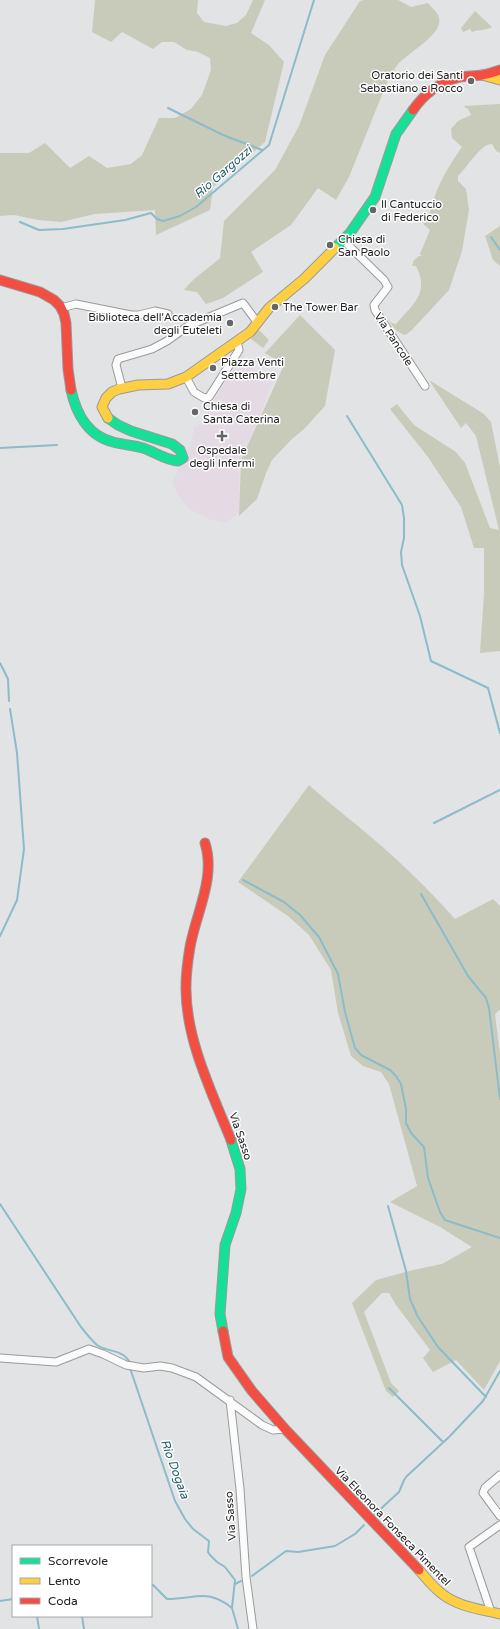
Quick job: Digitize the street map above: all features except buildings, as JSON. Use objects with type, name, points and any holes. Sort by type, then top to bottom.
[{"type":"street","points":[[0,280],[39,291],[51,298],[62,308],[65,319],[66,367],[70,388],[82,419],[88,428],[96,435],[107,441],[141,448],[172,461],[178,461],[183,458],[183,453],[180,449],[174,445],[118,426],[106,417],[102,407],[103,402],[110,394],[122,388],[166,384],[186,377],[250,332],[269,308],[304,279],[343,240],[372,204],[396,134],[420,100],[441,84],[460,77],[482,75],[500,70]]},
{"type":"street","points":[[482,75],[500,80]]},
{"type":"street","name":"Via Pancole","points":[[343,240],[384,280],[388,287],[374,305],[375,310],[425,386]]},
{"type":"street","points":[[122,388],[116,365],[118,359],[152,349],[167,341],[188,326],[243,303],[257,322]]},
{"type":"street","points":[[62,308],[76,304],[131,315],[139,315],[155,311],[168,314]]},
{"type":"street","points":[[186,377],[194,392],[204,398],[210,397],[239,350],[237,341]]},
{"type":"street","name":"Via Sasso","points":[[205,843],[209,865],[208,876],[190,948],[186,988],[188,1016],[190,1030],[203,1068],[234,1148],[240,1169],[241,1189],[236,1213],[225,1245],[220,1314],[228,1357],[252,1391],[285,1429]]},
{"type":"street","points":[[0,1358],[56,1362],[88,1349],[103,1354],[126,1365],[144,1368],[160,1366],[185,1371],[230,1400],[262,1425],[273,1430],[285,1429]]},
{"type":"street","name":"Via Sasso","points":[[230,1400],[240,1489],[246,1577],[253,1629]]},
{"type":"street","name":"Via Eleonora Fonseca Pimentel","points":[[285,1429],[440,1594],[451,1602],[464,1607],[495,1613]]},
{"type":"street","points":[[500,1475],[485,1488],[483,1493],[500,1516]]},
{"type":"street","points":[[495,1613],[469,1547],[500,1525]]},
{"type":"shaded area","name":"Ospedale degli Infermi","points":[[241,354],[255,365],[254,368],[258,371],[258,373],[272,383],[259,418],[239,462],[239,512],[226,523],[209,519],[189,509],[180,498],[172,482],[191,444],[195,425],[203,425],[208,405],[211,406]]},
{"type":"green space","points":[[95,0],[198,0],[197,13],[204,22],[226,26],[237,23],[246,15],[253,0],[265,0],[251,33],[269,45],[284,62],[265,142],[213,187],[210,210],[156,235],[155,210],[95,214],[61,222],[38,220],[14,215],[0,216],[0,153],[29,153],[45,143],[70,168],[89,156],[107,168],[131,164],[142,155],[159,118],[175,118],[191,109],[202,95],[211,70],[210,58],[198,52],[187,50],[174,42],[162,42],[153,49],[122,32],[111,42],[92,32]]},
{"type":"green space","points":[[398,0],[411,7],[428,3],[437,14],[439,24],[436,30],[425,42],[400,62],[388,80],[349,177],[336,200],[318,188],[291,225],[251,252],[263,272],[223,298],[206,304],[197,292],[184,290],[220,258],[224,221],[275,170],[299,126],[325,55],[360,1]]},
{"type":"green space","points":[[475,11],[492,27],[472,32],[470,29],[463,32],[461,28]]},
{"type":"green space","points":[[500,104],[500,153],[496,151],[492,144],[487,145],[478,152],[458,176],[458,181],[466,189],[469,210],[462,251],[449,290],[411,331],[405,335],[402,334],[395,329],[388,319],[392,323],[396,324],[418,298],[421,284],[420,275],[416,266],[412,266],[414,260],[419,256],[422,256],[420,254],[430,230],[423,224],[425,219],[428,220],[433,200],[450,164],[462,147],[452,138],[451,129],[458,121],[471,115],[468,109],[463,106]]},
{"type":"green space","points":[[500,226],[500,266],[493,260],[485,236]]},
{"type":"green space","points":[[300,315],[335,350],[325,406],[272,460],[257,499],[239,516],[241,460],[284,365],[265,353]]},
{"type":"green space","points":[[258,329],[269,340],[263,348],[251,339]]},
{"type":"green space","points":[[429,380],[484,414],[491,422],[500,467],[500,651],[480,653],[484,594],[484,548],[474,548],[461,507],[428,457],[390,409],[397,404],[414,425],[456,452],[465,463],[490,528],[499,530],[476,436],[466,423],[461,428]]},
{"type":"green space","points":[[309,785],[396,859],[455,919],[493,899],[500,906],[500,1010],[495,1014],[500,1054],[500,1361],[484,1390],[456,1360],[433,1372],[423,1358],[430,1350],[396,1305],[389,1293],[382,1293],[364,1312],[391,1383],[399,1391],[393,1397],[386,1391],[352,1303],[376,1280],[442,1264],[472,1247],[440,1227],[390,1202],[417,1186],[389,1084],[381,1072],[363,1066],[351,1056],[338,1013],[331,970],[309,935],[288,916],[238,882]]},
{"type":"waterway","name":"Rio Gargozzi","points":[[20,222],[39,230],[63,229],[125,220],[151,213],[157,219],[163,221],[180,216],[196,207],[269,145],[314,0]]},
{"type":"waterway","points":[[168,108],[223,135],[262,150]]},
{"type":"waterway","points":[[491,237],[500,250]]},
{"type":"waterway","points":[[347,416],[402,505],[404,518],[404,538],[401,552],[402,565],[420,616],[431,661],[488,688],[500,733]]},
{"type":"waterway","points":[[0,448],[57,445]]},
{"type":"waterway","points":[[0,663],[8,679],[9,701]]},
{"type":"waterway","points":[[0,936],[17,900],[24,849],[17,753],[10,709]]},
{"type":"waterway","points":[[434,823],[500,790]]},
{"type":"waterway","points":[[243,880],[284,902],[300,915],[319,937],[338,974],[345,1012],[355,1048],[361,1055],[390,1070],[401,1084],[406,1109],[406,1123],[411,1133],[424,1147],[428,1178],[440,1212],[445,1220],[500,1238]]},
{"type":"waterway","points":[[421,894],[468,976],[486,998],[489,1008],[500,1099]]},
{"type":"waterway","name":"Rio Dogaia","points":[[0,1204],[81,1327],[97,1345],[123,1355],[130,1363]]},
{"type":"waterway","points":[[388,1206],[406,1271],[410,1299],[418,1317],[438,1347],[486,1397]]},
{"type":"waterway","name":"Rio Dogaia","points":[[130,1368],[175,1501],[185,1519],[193,1529],[209,1541],[208,1552],[210,1555],[225,1567],[235,1580],[232,1608],[238,1629]]},
{"type":"waterway","points":[[374,1515],[399,1492],[407,1476],[449,1437],[483,1401],[500,1371]]},
{"type":"waterway","points":[[389,1388],[443,1442]]},
{"type":"waterway","points":[[252,1576],[286,1551],[298,1552],[335,1546],[355,1534],[364,1525]]},
{"type":"waterway","name":"Rio Dogaia","points":[[235,1584],[241,1581]]},
{"type":"waterway","points":[[152,1585],[167,1599],[208,1596],[215,1598],[232,1608]]},
{"type":"waterway","points":[[0,1601],[12,1599]]},
{"type":"waterway","points":[[37,1617],[39,1629]]},
{"type":"waterway","points":[[82,1617],[84,1629]]},
{"type":"traffic: fast","points":[[335,248],[350,233],[375,197],[396,134],[413,110]]},
{"type":"traffic: fast","points":[[71,390],[76,407],[84,422],[97,435],[113,442],[143,448],[169,459],[178,461],[183,458],[180,450],[172,444],[131,431],[108,418]]},
{"type":"traffic: fast","points":[[223,1331],[220,1314],[225,1245],[236,1213],[241,1189],[240,1169],[231,1140]]},
{"type":"traffic: slow","points":[[482,75],[500,80]]},
{"type":"traffic: slow","points":[[108,418],[102,407],[106,398],[112,392],[138,385],[168,384],[186,377],[250,332],[269,308],[304,279],[335,248]]},
{"type":"traffic: slow","points":[[419,1570],[435,1588],[448,1598],[469,1607],[500,1614]]},
{"type":"traffic: jam","points":[[413,110],[422,99],[434,89],[446,82],[460,77],[489,74],[500,70]]},
{"type":"traffic: jam","points":[[0,280],[40,292],[54,300],[60,306],[66,323],[68,369],[71,390]]},
{"type":"traffic: jam","points":[[205,843],[208,856],[207,882],[189,952],[186,981],[187,1006],[190,1025],[201,1065],[231,1140]]},
{"type":"traffic: jam","points":[[223,1331],[228,1357],[252,1391],[285,1429],[419,1570]]},
{"type":"place","name":"Oratorio dei Santi Sebastiano e Rocco","points":[[471,81]]},
{"type":"place","name":"Il Cantuccio di Federico","points":[[373,210]]},
{"type":"place","name":"Chiesa di San Paolo","points":[[330,245]]},
{"type":"place","name":"The Tower Bar","points":[[275,307]]},
{"type":"place","name":"Biblioteca dell'Accademia degli Euteleti","points":[[230,323]]},
{"type":"place","name":"Piazza Venti Settembre","points":[[213,368]]},
{"type":"place","name":"Chiesa di Santa Caterina","points":[[195,412]]},
{"type":"place","name":"Ospedale degli Infermi","points":[[222,436]]}]
